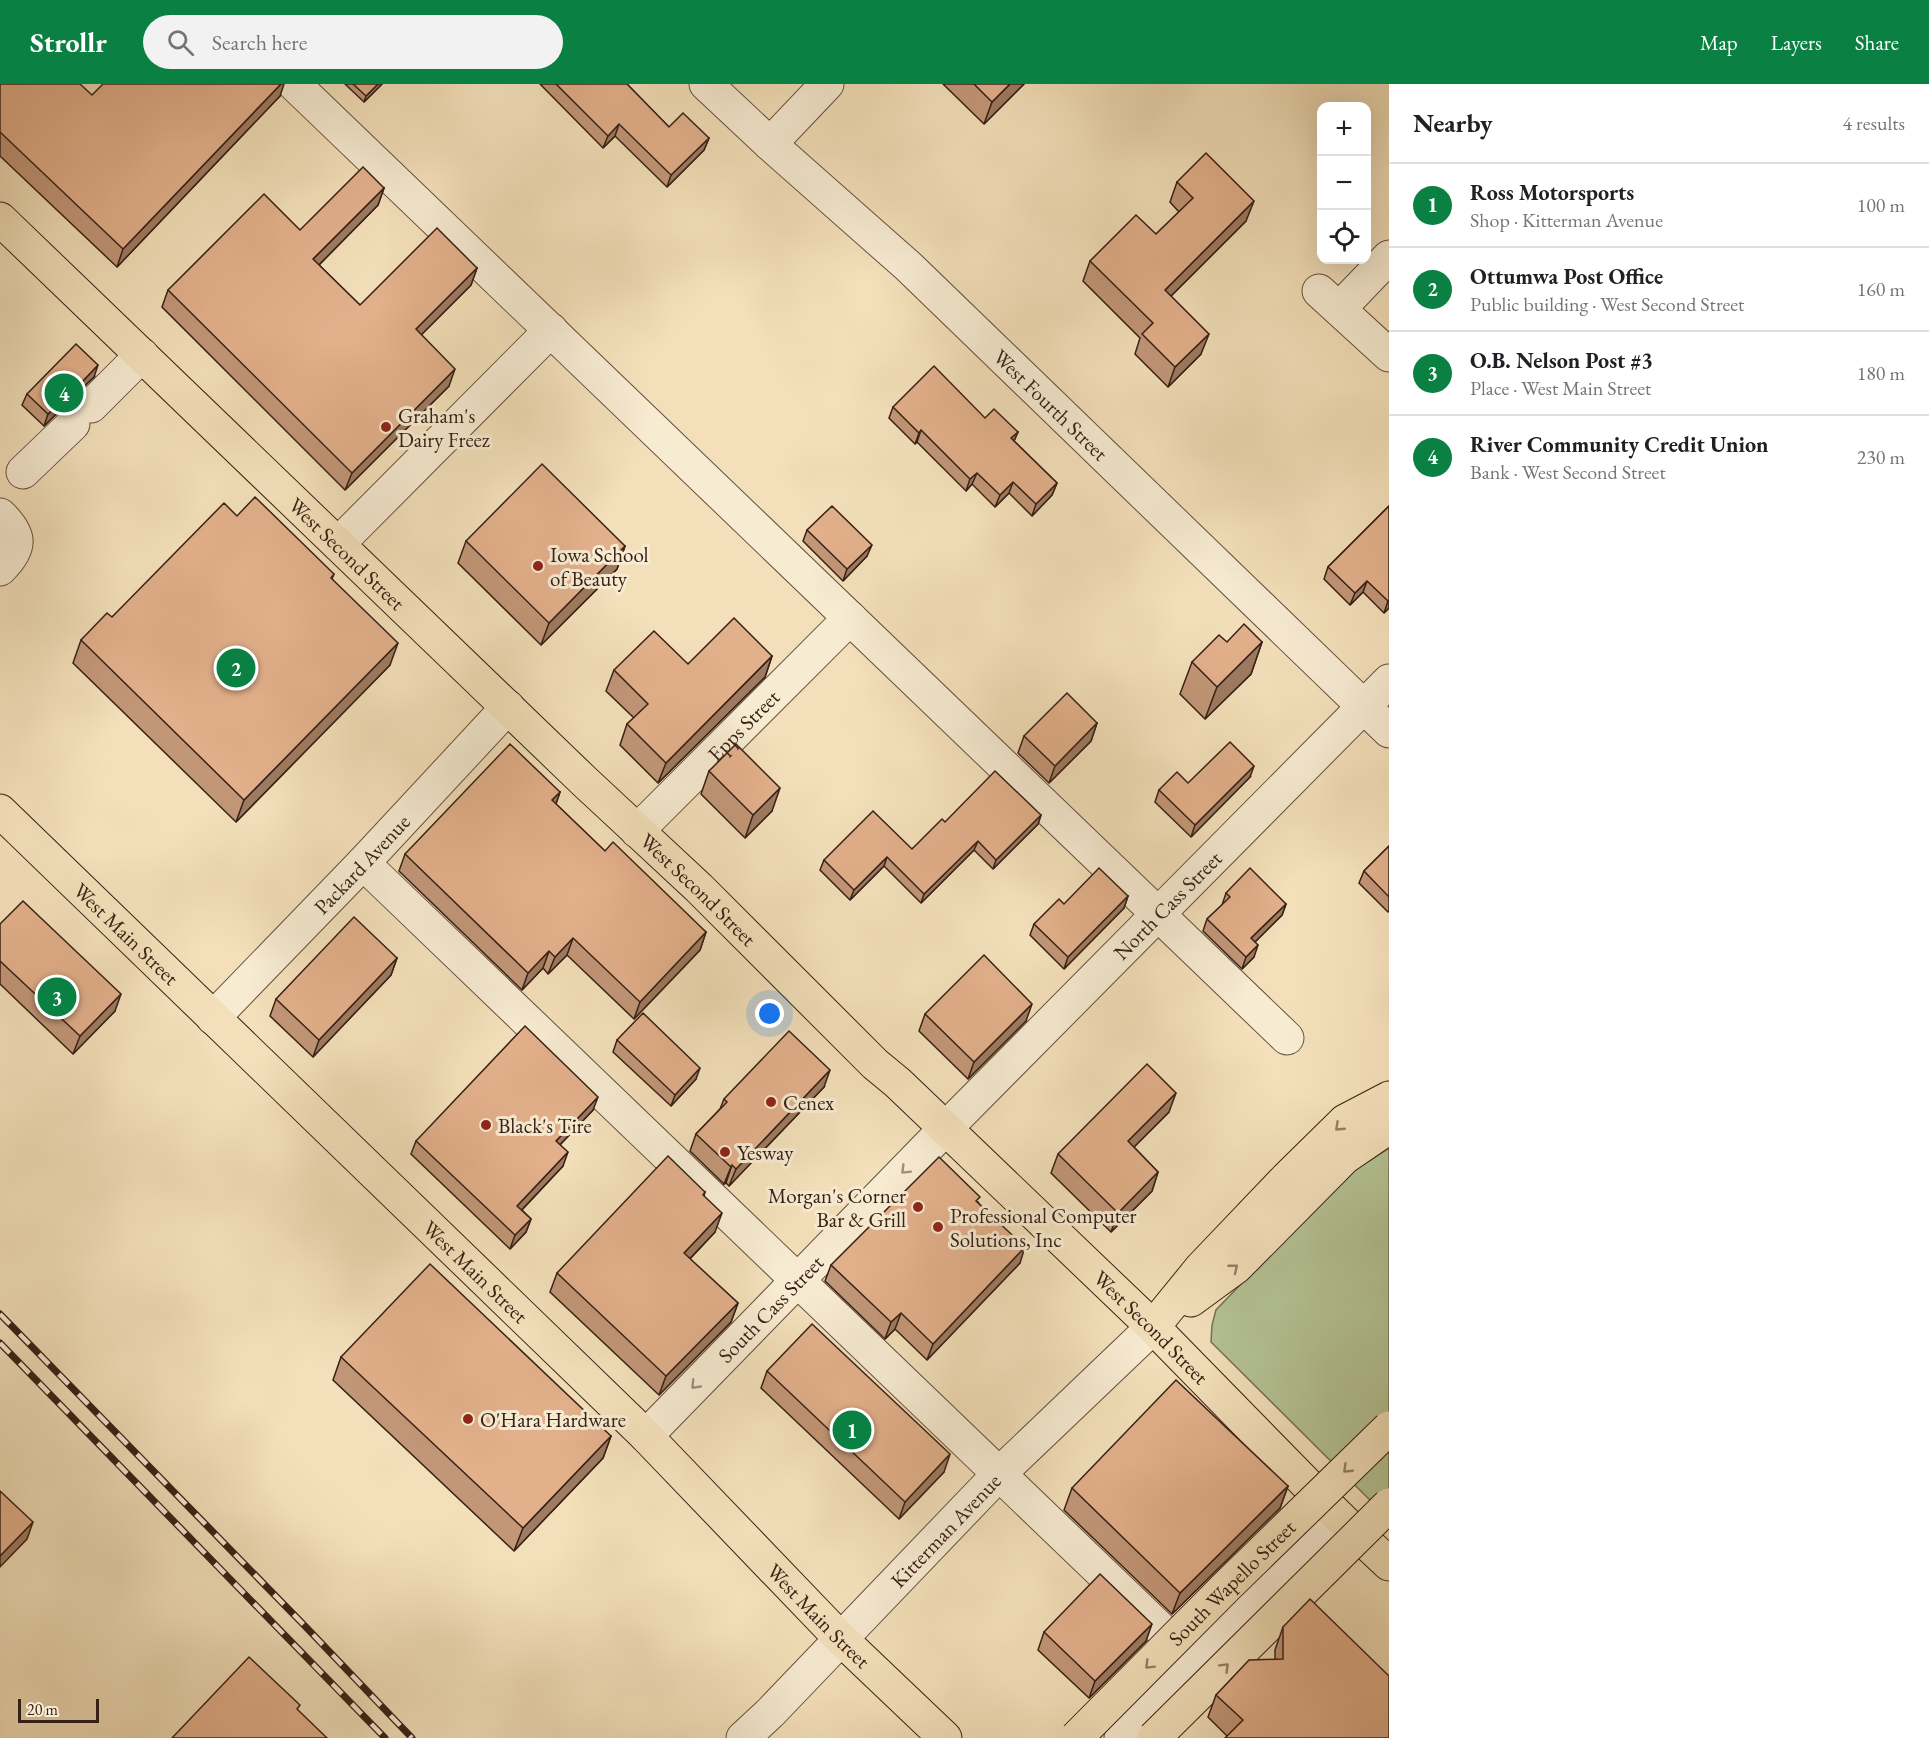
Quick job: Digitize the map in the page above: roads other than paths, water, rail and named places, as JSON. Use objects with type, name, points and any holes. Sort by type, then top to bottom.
[{"type":"main road","name":"West Second Street","points":[[0,219],[507,707],[699,888],[875,1064],[946,1128],[1153,1328],[1340,1518],[1389,1564]]},
{"type":"main road","name":"West Main Street","points":[[0,811],[646,1436],[840,1638],[945,1738]]},
{"type":"main road","points":[[1153,1328],[1201,1268],[1336,1129],[1345,1121],[1389,1098]]},
{"type":"main road","points":[[1153,1328],[1236,1267],[1345,1157],[1389,1127]]},
{"type":"main road","name":"South Wapello Street","points":[[1076,1738],[1389,1428]]},
{"type":"main road","points":[[1154,1738],[1389,1505]]},
{"type":"street","points":[[294,84],[1287,1038]]},
{"type":"street","name":"West Fourth Street","points":[[706,84],[908,266],[1389,731]]},
{"type":"street","points":[[770,144],[827,84]]},
{"type":"street","points":[[1389,257],[1329,300],[1389,355]]},
{"type":"street","points":[[338,544],[550,330]]},
{"type":"street","points":[[23,472],[142,355]]},
{"type":"street","points":[[0,516],[13,529],[16,545],[10,560],[0,569]]},
{"type":"street","name":"Epps Street","points":[[637,831],[850,618]]},
{"type":"street","name":"North Cass Street","points":[[946,1128],[1389,681]]},
{"type":"street","name":"Packard Avenue","points":[[213,1018],[363,863],[507,707]]},
{"type":"street","points":[[363,863],[1196,1663]]},
{"type":"street","name":"South Cass Street","points":[[646,1436],[946,1128]]},
{"type":"street","name":"Kitterman Avenue","points":[[743,1738],[999,1474],[1153,1328]]},
{"type":"street","name":"South Wapello Street","points":[[1121,1738],[1340,1518]]},
{"type":"railway","points":[[0,1314],[412,1738]]},
{"type":"railway","points":[[0,1343],[385,1738]]},
{"type":"place","name":"River Community Credit Union","points":[[64,393]]},
{"type":"place","name":"Graham's Dairy Freez","points":[[386,427]]},
{"type":"place","name":"Iowa School of Beauty","points":[[538,566]]},
{"type":"place","name":"Ottumwa Post Office","points":[[236,668]]},
{"type":"place","name":"O.B. Nelson Post #3","points":[[57,997]]},
{"type":"place","name":"Cenex","points":[[771,1102]]},
{"type":"place","name":"Black's Tire","points":[[486,1125]]},
{"type":"place","name":"Yesway","points":[[725,1152]]},
{"type":"place","name":"Morgan's Corner Bar & Grill","points":[[918,1207]]},
{"type":"place","name":"Professional Computer Solutions, Inc","points":[[938,1227]]},
{"type":"place","name":"O'Hara Hardware","points":[[468,1419]]},
{"type":"place","name":"Ross Motorsports","points":[[852,1430]]}]
